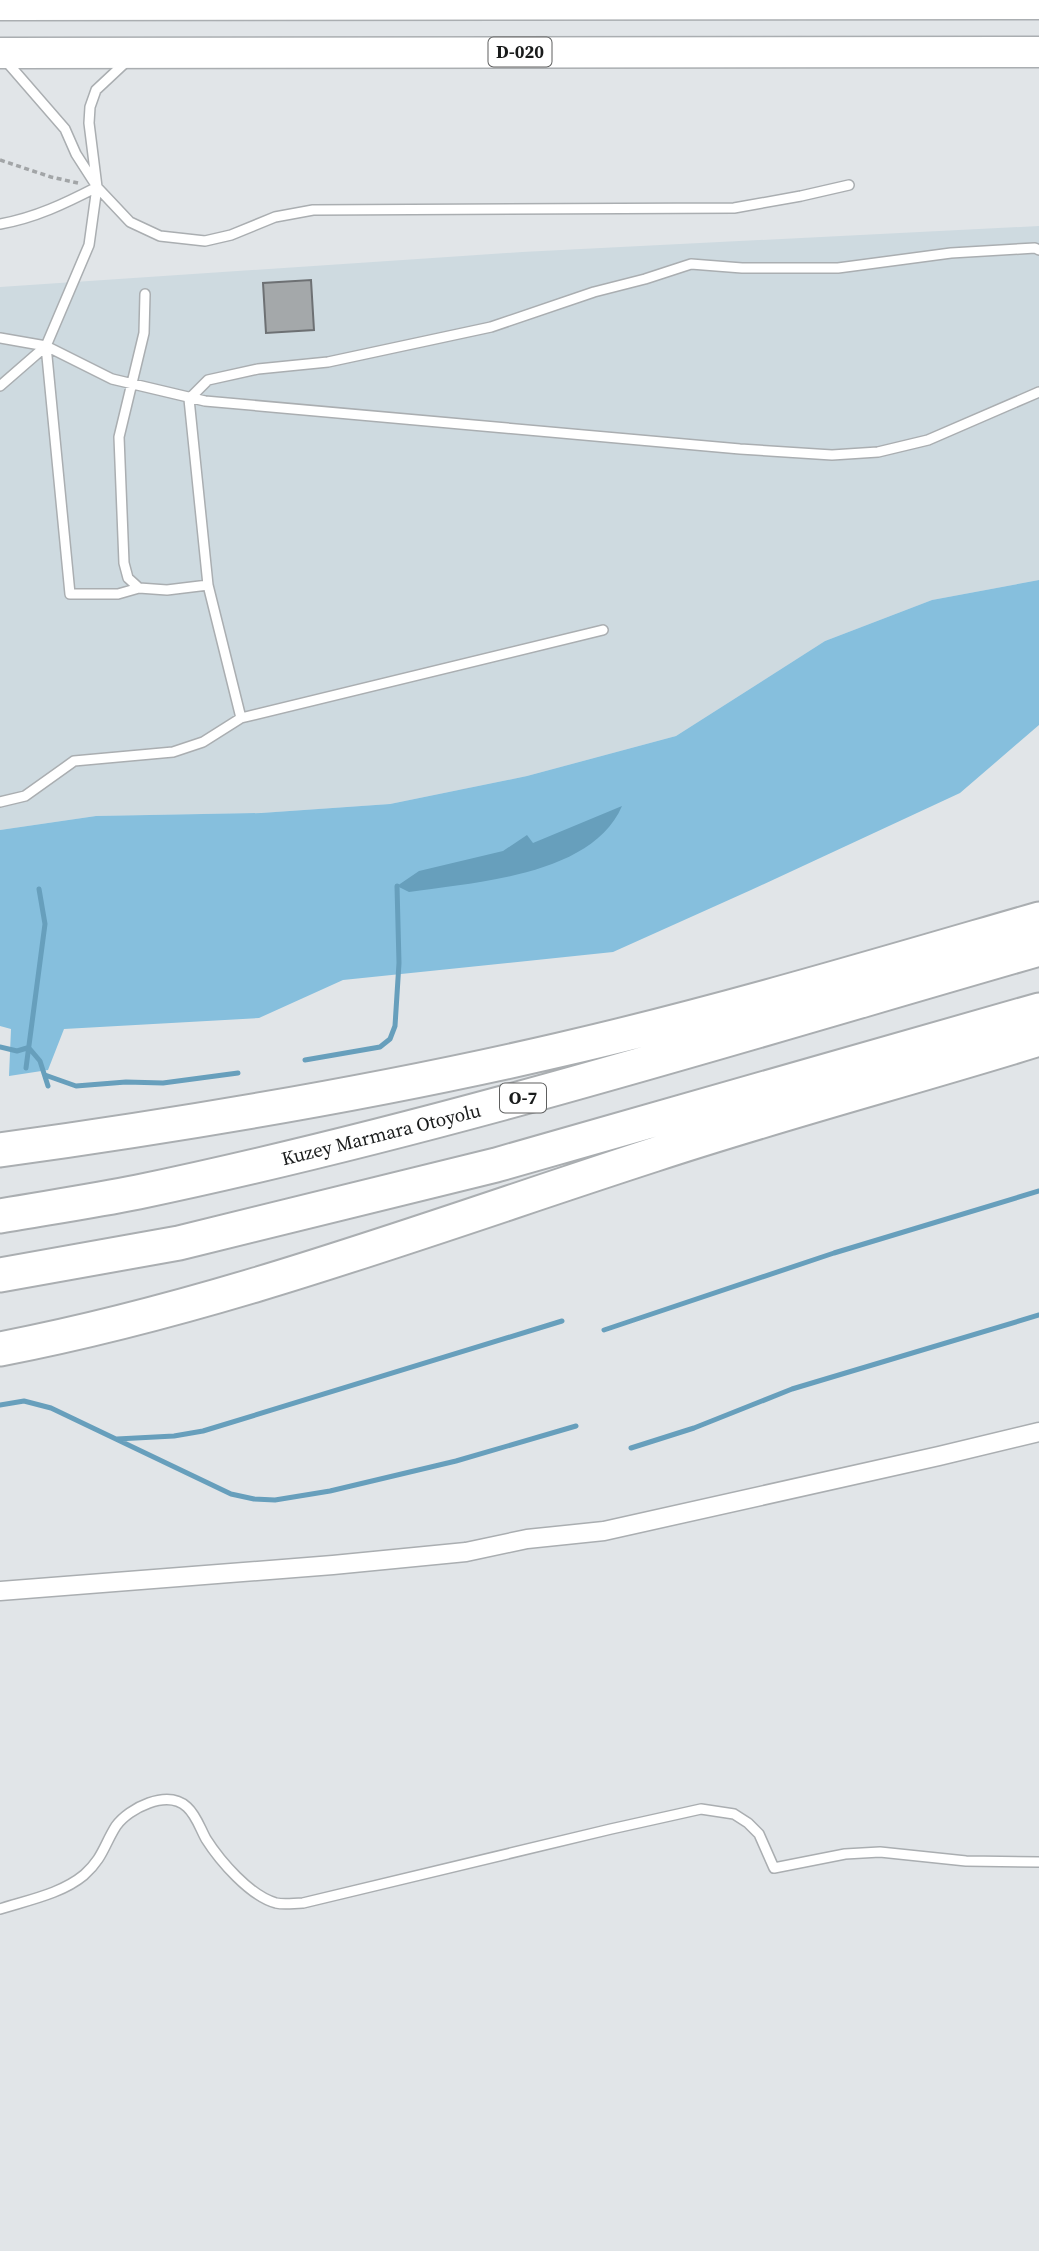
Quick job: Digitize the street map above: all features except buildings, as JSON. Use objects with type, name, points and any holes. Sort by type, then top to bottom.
[{"type":"highway","points":[[0,5],[1039,4]]},
{"type":"highway","name":"D-020","points":[[0,54],[1039,52]]},
{"type":"highway","points":[[0,1150],[280,1107],[560,1050],[774,994],[1039,919]]},
{"type":"highway","name":"Kuzey Marmara Otoyolu","points":[[0,1216],[136,1192],[438,1121],[1039,949]]},
{"type":"highway","points":[[0,1275],[178,1243],[496,1165],[1039,1010]]},
{"type":"highway","points":[[0,1349],[162,1310],[282,1276],[755,1122],[1039,1040]]},
{"type":"highway","points":[[0,1143],[48,1143]]},
{"type":"highway","points":[[0,1364],[195,1315],[282,1276]]},
{"type":"street","points":[[0,1591],[466,1552],[527,1539],[604,1531],[939,1457],[1039,1432]]},
{"type":"lane","points":[[0,54],[65,129],[76,154],[97,187],[130,222],[160,236],[205,241],[231,235],[275,217],[313,210],[734,208],[849,185]]},
{"type":"lane","points":[[0,386],[46,346],[89,245],[97,187],[89,123],[90,107],[96,90],[136,54]]},
{"type":"lane","points":[[0,224],[18,221],[52,209],[97,187]]},
{"type":"lane","points":[[189,399],[208,380],[258,369],[328,362],[491,327],[594,292],[691,264],[742,268],[838,268],[951,253],[1035,248],[1039,250]]},
{"type":"lane","points":[[139,589],[128,578],[124,563],[118,437],[144,333],[145,294]]},
{"type":"lane","points":[[0,338],[46,346],[112,379],[189,399],[832,455],[878,452],[928,440],[1039,392]]},
{"type":"lane","points":[[46,346],[70,594],[118,594],[139,589],[167,590],[208,585]]},
{"type":"lane","points":[[189,399],[208,585],[241,718]]},
{"type":"lane","points":[[0,802],[25,796],[74,761],[173,752],[203,742],[241,718],[603,630]]},
{"type":"lane","points":[[0,1909],[65,1887],[82,1876],[103,1853],[116,1827],[125,1816],[132,1810],[166,1800],[185,1804],[217,1856],[234,1874],[263,1897],[276,1903],[287,1904],[303,1903],[701,1809],[734,1814],[748,1823],[759,1834],[774,1868],[845,1854],[880,1852],[966,1861],[1039,1861]]},
{"type":"path","points":[[0,160],[51,177],[97,187]]},
{"type":"shaded area","points":[[1039,226],[1039,580],[932,600],[825,641],[676,736],[527,776],[390,804],[261,813],[96,816],[0,830],[0,287],[522,252]]},
{"type":"shaded area","points":[[1039,580],[1039,725],[960,793],[613,952],[343,980],[259,1018],[64,1029],[48,1070],[9,1076],[11,1029],[0,1026],[0,830],[96,816],[261,813],[390,804],[527,776],[676,736],[825,641],[932,600]]},
{"type":"shaded area","points":[[622,806],[607,829],[585,848],[529,872],[409,892],[397,886],[419,871],[503,851],[527,835],[533,843]]},
{"type":"waterway","points":[[305,1060],[380,1047],[390,1039],[395,1026],[399,963],[397,886]]},
{"type":"waterway","points":[[26,1068],[45,924],[39,889]]},
{"type":"waterway","points":[[0,1047],[17,1051],[27,1048]]},
{"type":"waterway","points":[[29,1048],[40,1061],[48,1086]]},
{"type":"waterway","points":[[45,1075],[76,1086],[126,1082],[163,1083],[238,1073]]},
{"type":"waterway","points":[[604,1330],[834,1253],[1039,1191]]},
{"type":"waterway","points":[[631,1448],[694,1428],[792,1389],[1039,1315]]},
{"type":"waterway","points":[[117,1439],[174,1436],[203,1431],[562,1321]]},
{"type":"waterway","points":[[0,1405],[24,1401],[51,1408],[231,1494],[275,1500],[330,1491],[456,1461],[576,1426]]}]
